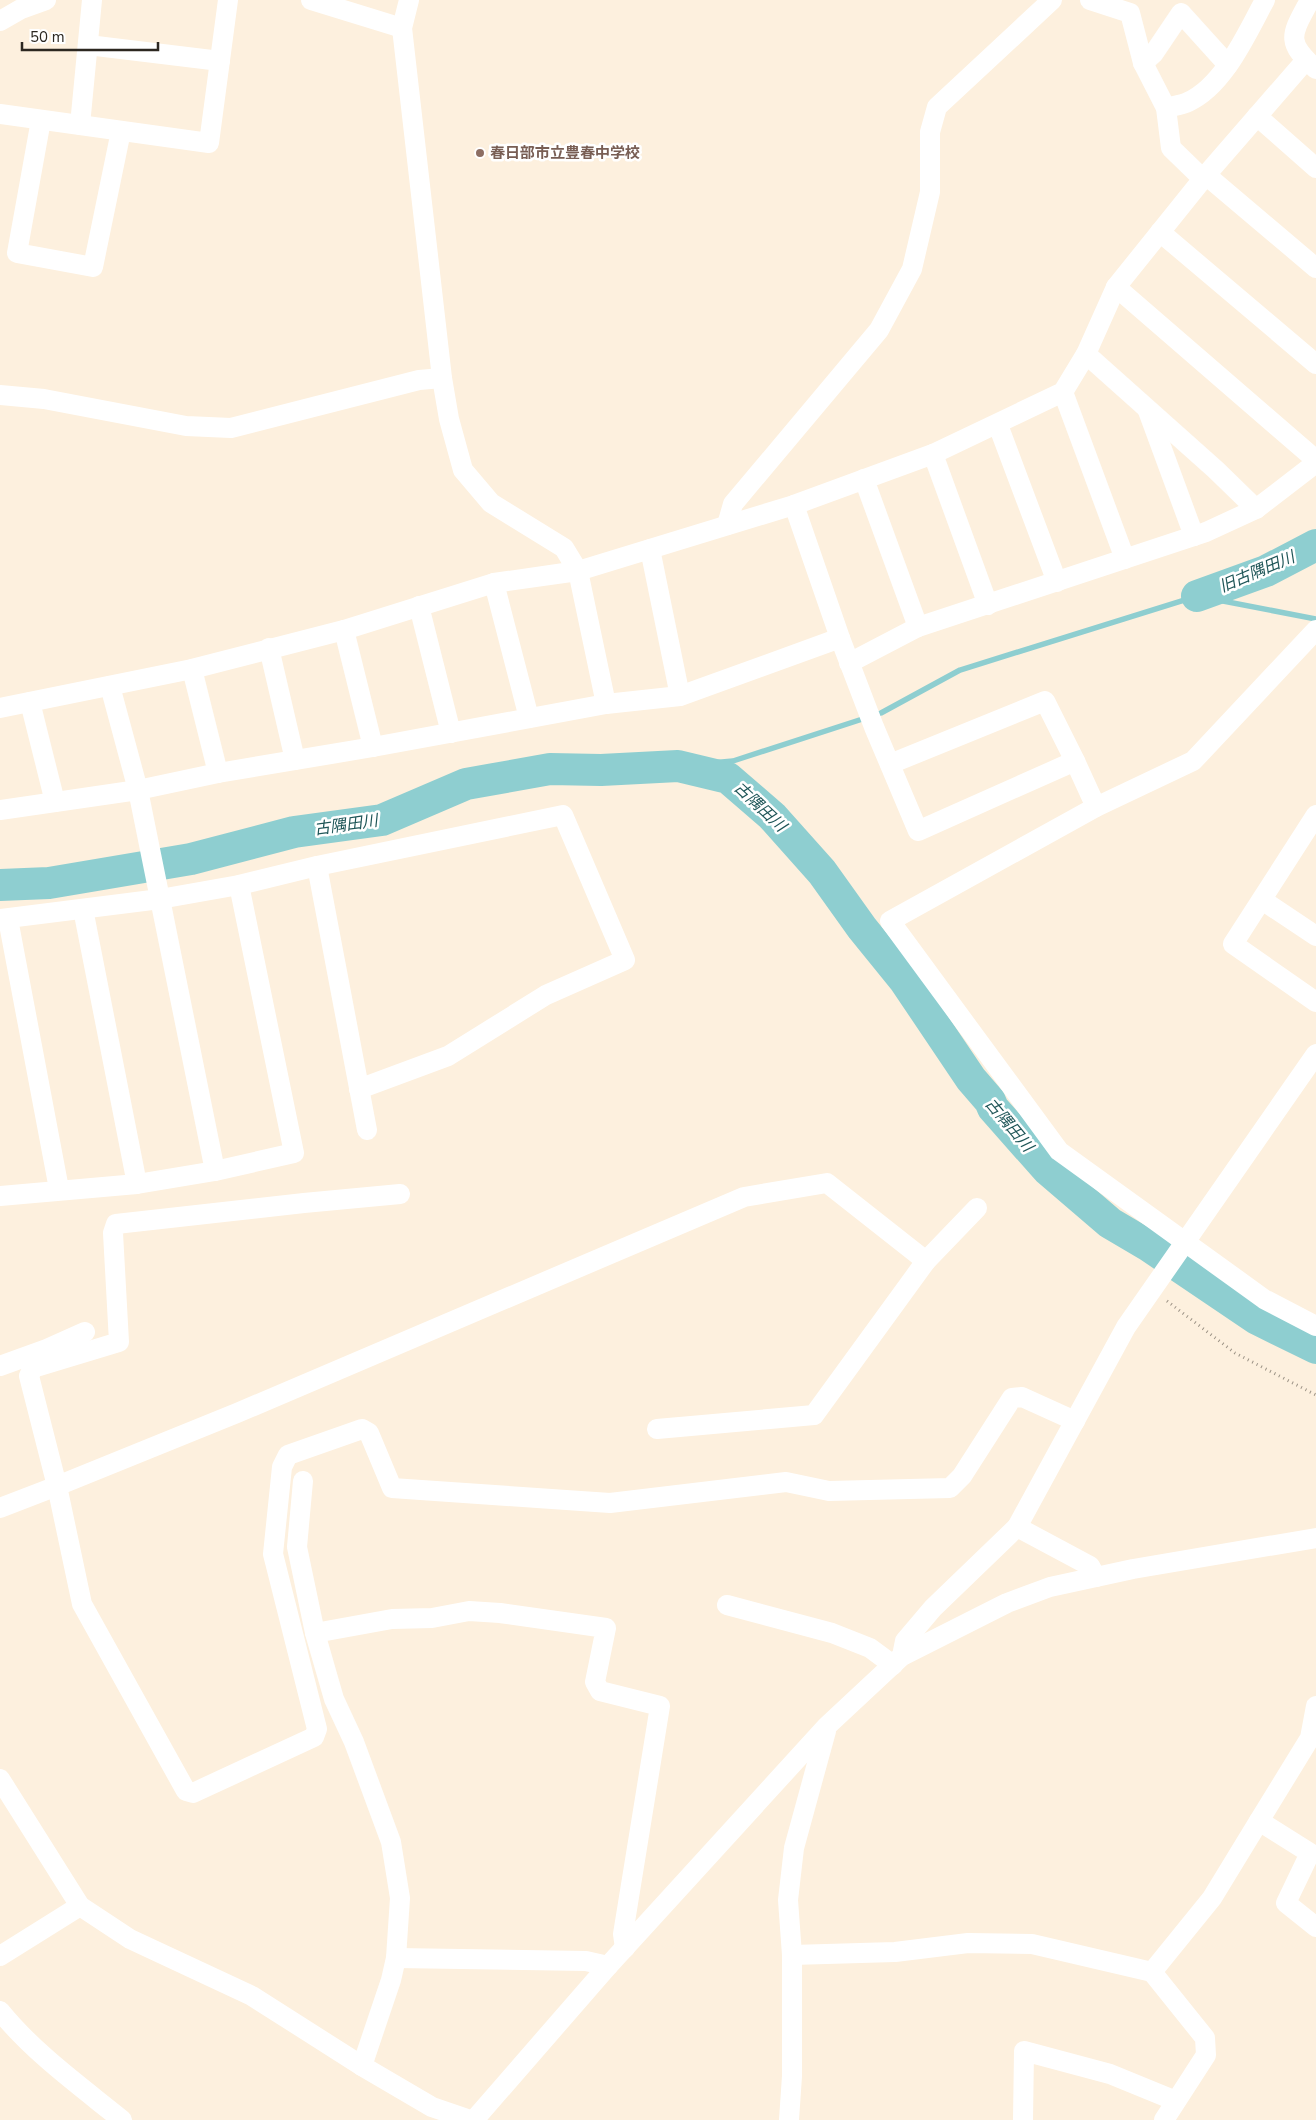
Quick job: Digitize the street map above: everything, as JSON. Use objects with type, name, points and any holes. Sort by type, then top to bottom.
[{"type":"street","points":[[0,21],[21,9],[46,0]]},
{"type":"street","points":[[80,126],[92,0]]},
{"type":"street","points":[[0,114],[209,143],[228,0]]},
{"type":"street","points":[[311,0],[402,28]]},
{"type":"street","points":[[409,0],[402,28],[442,378],[449,420],[463,470],[491,503],[564,548],[578,571],[606,704]]},
{"type":"street","points":[[727,525],[733,504],[879,330],[912,269],[930,192],[930,132],[937,107],[1052,0]]},
{"type":"street","points":[[1090,0],[1133,6],[1143,63],[1166,108],[1171,148],[1316,268]]},
{"type":"street","points":[[1166,108],[1188,102],[1204,92],[1228,65],[1265,0]]},
{"type":"street","points":[[0,708],[192,669],[344,630],[494,583],[578,571],[794,505],[934,454],[998,425],[1063,392],[1086,354],[1116,287],[1204,177],[1257,116],[1311,65],[1294,45],[1294,28],[1310,0]]},
{"type":"street","points":[[1143,63],[1154,53],[1181,13],[1228,65]]},
{"type":"street","points":[[88,45],[220,61]]},
{"type":"street","points":[[1257,116],[1316,168]]},
{"type":"street","points":[[41,120],[17,253],[93,267],[121,131]]},
{"type":"street","points":[[1160,232],[1316,364]]},
{"type":"street","points":[[849,663],[918,628],[1194,536],[1256,509],[1316,461],[1116,287]]},
{"type":"street","points":[[1086,354],[1256,509]]},
{"type":"street","points":[[0,395],[44,399],[186,426],[231,428],[419,380],[442,378]]},
{"type":"street","points":[[1063,392],[1125,559]]},
{"type":"street","points":[[1147,408],[1194,536]]},
{"type":"street","points":[[998,425],[1057,582]]},
{"type":"street","points":[[934,454],[988,604]]},
{"type":"street","points":[[864,479],[918,628]]},
{"type":"street","points":[[794,505],[849,663],[918,831],[1075,761]]},
{"type":"street","points":[[650,549],[680,696]]},
{"type":"street","points":[[494,583],[529,718]]},
{"type":"street","points":[[419,606],[451,733]]},
{"type":"street","points":[[344,630],[373,747]]},
{"type":"street","points":[[1316,630],[1193,761],[1096,807],[890,921],[1059,1151],[1264,1299],[1316,1326]]},
{"type":"street","points":[[0,810],[138,790],[218,773],[373,747],[606,704],[680,696],[840,638]]},
{"type":"street","points":[[269,648],[295,760]]},
{"type":"street","points":[[192,669],[218,773]]},
{"type":"street","points":[[110,686],[138,790],[215,1171]]},
{"type":"street","points":[[890,764],[1045,701],[1096,807]]},
{"type":"street","points":[[30,702],[55,802]]},
{"type":"street","points":[[59,1190],[4,919],[83,909],[159,894],[239,885],[317,866],[563,815],[625,960],[546,996],[448,1056],[359,1089]]},
{"type":"street","points":[[1315,819],[1233,944],[1316,1002]]},
{"type":"street","points":[[317,866],[367,1130]]},
{"type":"street","points":[[0,1196],[137,1184],[215,1171],[294,1153],[239,885]]},
{"type":"street","points":[[1262,900],[1316,936]]},
{"type":"street","points":[[83,909],[137,1184]]},
{"type":"street","points":[[897,1661],[905,1641],[933,1608],[1017,1527],[1126,1327],[1316,1054]]},
{"type":"street","points":[[0,1508],[246,1409],[744,1197],[827,1183],[926,1261]]},
{"type":"street","points":[[400,1194],[116,1224],[113,1233],[119,1342],[33,1368],[29,1376],[58,1486],[82,1604],[186,1792],[193,1793],[314,1737],[317,1729],[273,1554],[282,1467],[288,1455],[298,1450],[362,1429],[369,1433],[392,1488],[610,1503],[786,1482],[829,1491],[950,1488],[962,1476],[1012,1398],[1022,1397],[1075,1421]]},
{"type":"street","points":[[657,1429],[814,1415],[926,1261],[977,1208]]},
{"type":"street","points":[[0,1366],[47,1349],[85,1332]]},
{"type":"street","points":[[303,1481],[297,1547],[315,1633],[334,1699],[354,1742],[391,1842],[400,1898],[396,1958],[391,1980],[362,2066]]},
{"type":"street","points":[[1017,1527],[1090,1566],[1096,1577]]},
{"type":"street","points":[[474,2120],[608,1966],[827,1726],[897,1661],[1007,1603],[1050,1587],[1211,1555],[1316,1538]]},
{"type":"street","points":[[727,1605],[832,1633],[897,1661]]},
{"type":"street","points":[[315,1633],[392,1619],[432,1618],[469,1611],[606,1628],[595,1682],[600,1691],[660,1706],[623,1934],[625,1948]]},
{"type":"street","points":[[1152,1972],[1212,1898],[1310,1738],[1316,1706]]},
{"type":"street","points":[[789,2120],[792,2076],[792,1954],[788,1900],[794,1848],[827,1726]]},
{"type":"street","points":[[0,1779],[80,1906],[130,1939],[252,1996],[362,2066],[432,2106],[470,2120]]},
{"type":"street","points":[[1259,1821],[1310,1853],[1286,1904],[1316,1927]]},
{"type":"street","points":[[0,1956],[80,1906]]},
{"type":"street","points":[[792,1954],[895,1952],[968,1943],[1032,1944],[1152,1972],[1205,2038],[1206,2054],[1164,2120]]},
{"type":"street","points":[[396,1958],[586,1961],[608,1966]]},
{"type":"street","points":[[0,2011],[10,2024],[62,2072],[122,2120]]},
{"type":"street","points":[[1023,2120],[1024,2051],[1110,2074],[1176,2101]]},
{"type":"path","points":[[1152,1289],[1235,1353],[1316,1395]]},
{"type":"waterway","name":"旧古隅田川","points":[[1197,596],[1266,571],[1316,545]]},
{"type":"waterway","points":[[678,766],[733,761],[881,713],[960,670],[1197,596],[1316,619]]},
{"type":"waterway","name":"古隅田川","points":[[0,885],[49,883],[191,859],[294,832],[382,820],[466,784],[550,769],[601,770],[678,766],[728,778],[772,816],[822,872],[862,928],[905,981],[971,1079],[990,1101],[993,1108],[1047,1169],[1110,1223],[1149,1246],[1257,1319],[1316,1348]]},
{"type":"place","name":"春日部市立豊春中学校","points":[[480,153]]}]
